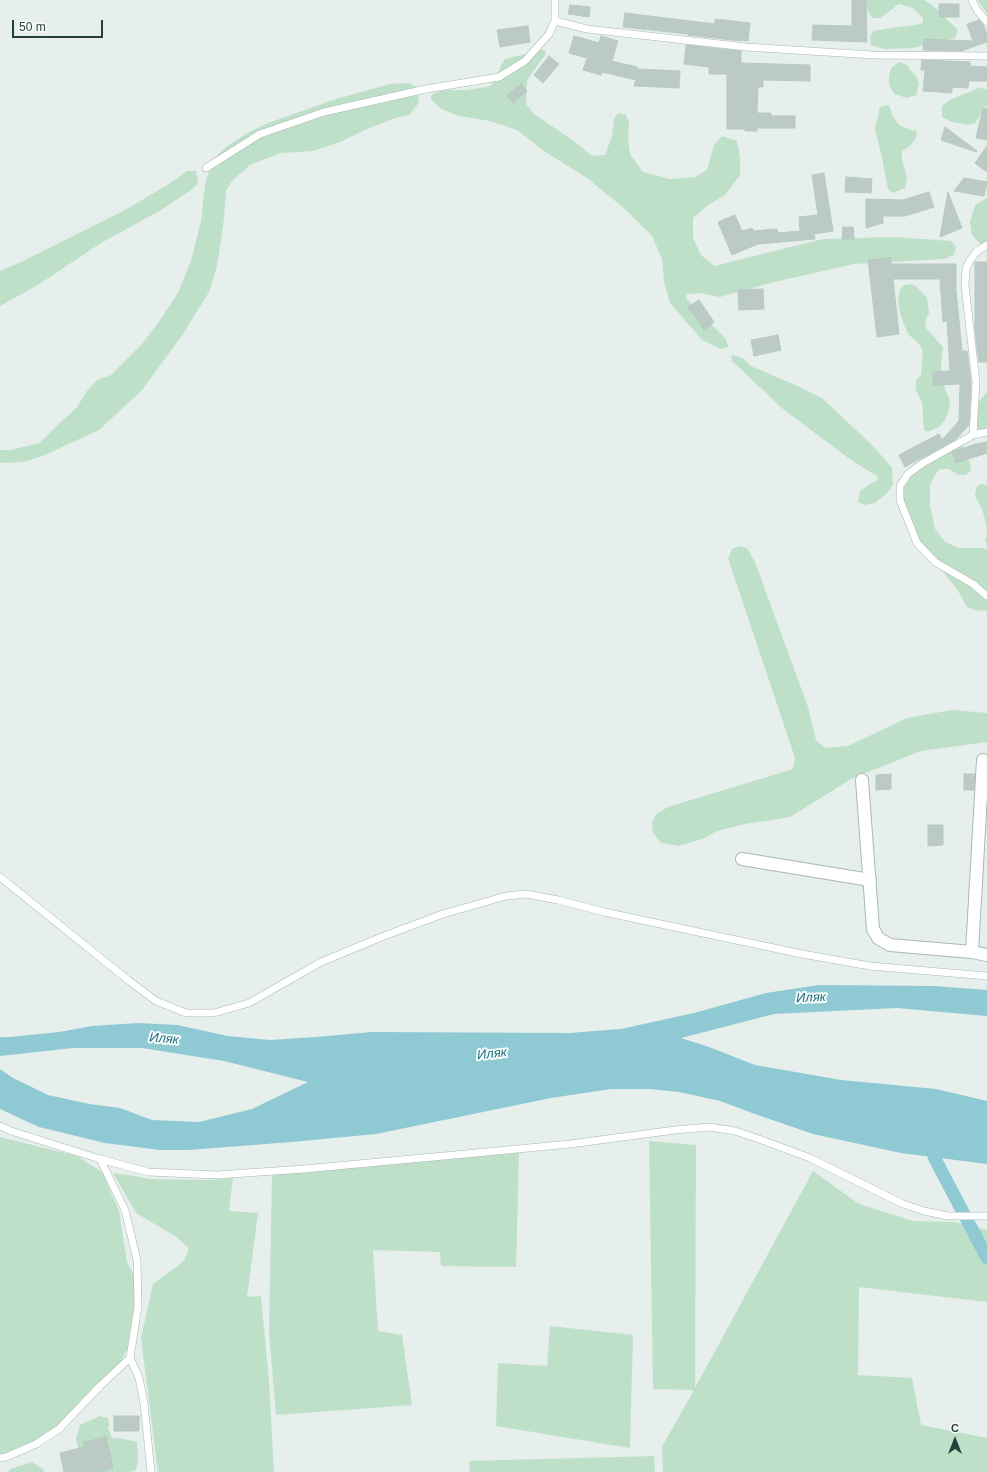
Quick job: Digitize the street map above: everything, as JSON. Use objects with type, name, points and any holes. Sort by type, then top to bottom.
[{"type":"street","points":[[972,952],[982,879],[983,760]]},
{"type":"street","points":[[862,780],[873,929],[878,938],[890,946],[972,952],[987,955]]},
{"type":"street","points":[[742,859],[870,880]]},
{"type":"lane","points":[[206,168],[258,135],[324,112],[426,89],[499,77],[525,61],[549,34],[554,21],[555,0]]},
{"type":"lane","points":[[972,0],[977,10],[987,22]]},
{"type":"lane","points":[[554,21],[587,30],[746,47],[873,55],[987,56]]},
{"type":"lane","points":[[973,435],[976,382],[965,285],[966,269],[976,252],[987,245]]},
{"type":"lane","points":[[987,432],[973,435],[923,463],[908,474],[900,486],[900,500],[917,543],[936,562],[973,584],[987,596]]},
{"type":"lane","points":[[0,877],[156,1001],[186,1013],[214,1013],[249,1003],[321,962],[384,936],[443,914],[506,896],[527,894],[558,900],[604,912],[863,965],[987,976]]},
{"type":"lane","points":[[0,1126],[11,1131],[100,1159],[148,1172],[217,1174],[304,1169],[476,1153],[570,1144],[709,1127],[735,1131],[810,1158],[903,1204],[924,1211],[948,1216],[984,1216]]},
{"type":"lane","points":[[100,1159],[126,1210],[137,1260],[138,1306],[130,1358],[139,1378],[144,1403],[151,1472]]},
{"type":"lane","points":[[0,1458],[6,1457],[36,1444],[59,1429],[100,1386],[130,1358]]},
{"type":"green space","points":[[862,0],[924,0],[932,5],[958,30],[955,38],[913,48],[884,49],[871,45],[870,37],[873,31],[923,23],[923,18],[913,8],[899,4],[880,18],[872,18]]},
{"type":"green space","points":[[978,0],[987,0],[987,13],[982,7]]},
{"type":"green space","points":[[545,50],[546,54],[527,80],[526,104],[533,113],[579,145],[592,156],[605,155],[612,136],[614,119],[618,113],[626,115],[629,123],[628,139],[630,154],[643,172],[669,179],[695,177],[707,170],[714,145],[722,136],[737,141],[740,157],[740,175],[725,195],[708,205],[693,218],[693,238],[701,255],[714,266],[823,239],[894,237],[951,241],[956,247],[954,255],[944,259],[854,264],[774,282],[720,297],[700,293],[687,294],[686,298],[726,339],[728,347],[721,349],[702,340],[670,303],[664,282],[662,259],[652,236],[625,209],[587,178],[544,151],[517,130],[490,121],[459,116],[441,109],[431,99],[431,96],[434,93],[446,90],[467,90],[491,86],[505,59]]},
{"type":"green space","points":[[899,62],[907,65],[916,76],[919,84],[916,95],[907,98],[894,94],[889,84],[889,75],[892,67]]},
{"type":"green space","points":[[409,83],[416,87],[419,100],[409,115],[395,118],[340,142],[313,151],[281,153],[250,165],[233,180],[226,190],[224,219],[217,266],[209,292],[183,334],[142,390],[99,430],[45,455],[24,462],[0,463],[0,450],[11,450],[39,443],[77,407],[87,391],[97,380],[111,375],[142,344],[158,323],[178,293],[191,261],[201,221],[205,185],[212,160],[226,147],[247,133],[268,123],[336,99],[390,84]]},
{"type":"green space","points":[[981,87],[987,90],[987,105],[975,123],[968,125],[952,122],[942,117],[942,106],[948,101]]},
{"type":"green space","points":[[889,105],[893,117],[899,125],[917,131],[916,138],[910,146],[902,151],[902,160],[907,177],[905,188],[893,193],[888,189],[875,129],[880,107]]},
{"type":"green space","points":[[187,171],[196,171],[198,183],[191,190],[161,210],[101,243],[38,285],[0,306],[0,271],[125,210],[169,184]]},
{"type":"green space","points":[[987,198],[986,250],[972,235],[970,222],[975,205]]},
{"type":"green space","points":[[911,284],[917,287],[927,298],[929,313],[925,321],[926,328],[943,347],[941,365],[945,389],[949,398],[950,407],[945,420],[939,427],[928,432],[924,430],[922,402],[916,390],[916,380],[921,375],[923,351],[920,345],[908,334],[900,314],[898,299],[900,289],[904,285]]},
{"type":"green space","points":[[733,355],[742,358],[751,366],[822,398],[874,447],[892,468],[893,485],[887,493],[875,503],[864,505],[858,502],[860,491],[876,481],[878,479],[877,476],[851,460],[783,409],[732,361],[731,357]]},
{"type":"green space","points":[[987,392],[987,430],[978,429],[975,424],[976,405]]},
{"type":"green space","points":[[949,438],[961,440],[971,470],[966,475],[958,475],[949,469],[941,469],[936,473],[930,485],[930,505],[935,529],[945,542],[959,548],[987,549],[987,611],[975,610],[967,607],[957,589],[906,526],[898,507],[899,486],[909,468]]},
{"type":"green space","points":[[980,484],[987,485],[987,534],[982,508],[975,496],[976,488]]},
{"type":"green space","points":[[739,546],[747,548],[755,562],[808,707],[816,740],[825,748],[848,746],[907,718],[952,710],[987,713],[987,742],[921,751],[853,778],[790,817],[745,824],[717,831],[702,839],[679,846],[661,843],[653,833],[652,822],[656,814],[668,807],[793,769],[795,758],[728,558],[732,549]]},
{"type":"green space","points":[[0,1137],[77,1156],[102,1172],[119,1211],[127,1262],[142,1292],[140,1311],[131,1343],[113,1375],[55,1435],[0,1458]]},
{"type":"green space","points":[[649,1141],[696,1145],[695,1388],[813,1171],[859,1204],[913,1221],[955,1222],[987,1230],[987,1302],[859,1287],[858,1375],[912,1378],[921,1425],[987,1438],[987,1472],[663,1472],[662,1447],[694,1390],[653,1389]]},
{"type":"green space","points":[[519,1153],[516,1267],[441,1266],[440,1252],[373,1250],[378,1331],[402,1335],[412,1405],[276,1415],[269,1333],[272,1174]]},
{"type":"green space","points":[[113,1173],[149,1179],[207,1180],[233,1178],[229,1211],[258,1213],[247,1297],[261,1296],[269,1381],[274,1472],[158,1472],[141,1338],[153,1284],[184,1261],[189,1248],[175,1236],[136,1213]]},
{"type":"green space","points":[[550,1326],[633,1335],[630,1448],[496,1426],[498,1363],[547,1366]]},
{"type":"green space","points":[[100,1416],[108,1418],[108,1428],[112,1438],[137,1442],[138,1460],[136,1470],[129,1472],[81,1472],[81,1459],[76,1439],[80,1425]]},
{"type":"green space","points":[[654,1456],[655,1472],[470,1472],[469,1461]]},
{"type":"green space","points":[[32,1462],[43,1469],[44,1472],[8,1472],[10,1469]]},
{"type":"water","name":"Иляк","points":[[819,985],[934,986],[987,990],[987,1016],[897,1008],[774,1014],[681,1038],[755,1065],[841,1080],[936,1089],[987,1101],[987,1164],[901,1153],[813,1134],[720,1101],[679,1092],[649,1089],[611,1089],[551,1098],[376,1134],[188,1150],[160,1150],[105,1143],[39,1127],[0,1109],[0,1069],[13,1078],[48,1095],[89,1104],[120,1108],[152,1120],[199,1122],[252,1109],[308,1082],[224,1061],[142,1048],[73,1048],[0,1056],[0,1037],[59,1032],[92,1026],[138,1023],[177,1025],[228,1036],[270,1040],[372,1032],[569,1033],[621,1029],[694,1013],[766,993]]},
{"type":"building","points":[[852,0],[866,0],[867,42],[812,40],[813,25],[852,26]]},
{"type":"building","points":[[939,4],[959,4],[959,17],[939,17]]},
{"type":"building","points":[[570,5],[590,7],[589,17],[568,14]]},
{"type":"building","points":[[625,13],[715,24],[715,19],[750,23],[748,41],[623,27]]},
{"type":"building","points":[[979,20],[984,26],[987,35],[987,42],[961,51],[923,50],[924,39],[973,41],[967,24]]},
{"type":"building","points":[[528,26],[530,42],[500,47],[497,30]]},
{"type":"building","points":[[574,36],[599,43],[601,36],[618,41],[612,61],[637,67],[637,69],[680,71],[679,88],[634,86],[636,80],[602,72],[601,75],[583,70],[587,58],[569,53]]},
{"type":"building","points":[[686,45],[741,51],[741,63],[810,65],[810,81],[763,80],[763,87],[758,87],[757,113],[771,113],[771,116],[795,116],[795,128],[757,128],[757,131],[727,129],[727,74],[709,74],[709,67],[684,64]]},
{"type":"building","points":[[549,56],[559,64],[543,83],[534,75]]},
{"type":"building","points":[[922,60],[970,62],[970,66],[987,67],[987,81],[969,81],[968,88],[952,87],[952,93],[923,91],[925,70],[921,70]]},
{"type":"building","points":[[521,84],[527,91],[513,103],[507,96]]},
{"type":"building","points":[[983,109],[987,109],[987,140],[976,138]]},
{"type":"building","points":[[945,127],[977,151],[976,152],[941,140]]},
{"type":"building","points":[[987,146],[987,172],[975,163]]},
{"type":"building","points":[[824,173],[833,231],[814,234],[815,239],[758,244],[732,255],[718,222],[735,215],[742,231],[752,228],[753,231],[777,229],[778,233],[800,231],[799,217],[818,215],[812,175]]},
{"type":"building","points":[[846,177],[872,179],[871,193],[845,192]]},
{"type":"building","points":[[964,178],[987,182],[984,196],[954,191]]},
{"type":"building","points":[[929,192],[934,207],[905,216],[883,216],[883,223],[866,228],[866,199],[903,200]]},
{"type":"building","points":[[948,192],[962,228],[940,237]]},
{"type":"building","points":[[843,227],[853,227],[854,239],[842,239]]},
{"type":"building","points":[[891,258],[891,264],[956,264],[956,290],[962,351],[967,351],[971,382],[969,425],[957,438],[905,467],[899,455],[939,434],[942,440],[959,421],[960,384],[933,385],[933,372],[950,371],[947,321],[943,322],[940,279],[893,279],[899,334],[877,337],[868,260]]},
{"type":"building","points":[[975,262],[987,262],[987,362],[979,362],[975,331]]},
{"type":"building","points":[[763,289],[764,309],[739,310],[738,290]]},
{"type":"building","points":[[699,300],[714,322],[704,330],[688,307]]},
{"type":"building","points":[[778,335],[781,350],[754,356],[751,340]]},
{"type":"building","points":[[987,442],[987,453],[956,463],[952,452]]},
{"type":"building","points":[[891,774],[891,789],[876,790],[876,775]]},
{"type":"building","points":[[964,774],[975,774],[974,790],[964,790]]},
{"type":"building","points":[[928,825],[943,825],[943,845],[928,846]]},
{"type":"building","points":[[114,1416],[139,1416],[139,1431],[114,1431]]},
{"type":"building","points":[[106,1437],[113,1468],[98,1472],[64,1472],[60,1453],[84,1447],[84,1442]]},
{"type":"waterway","points":[[934,1157],[987,1258]]}]
